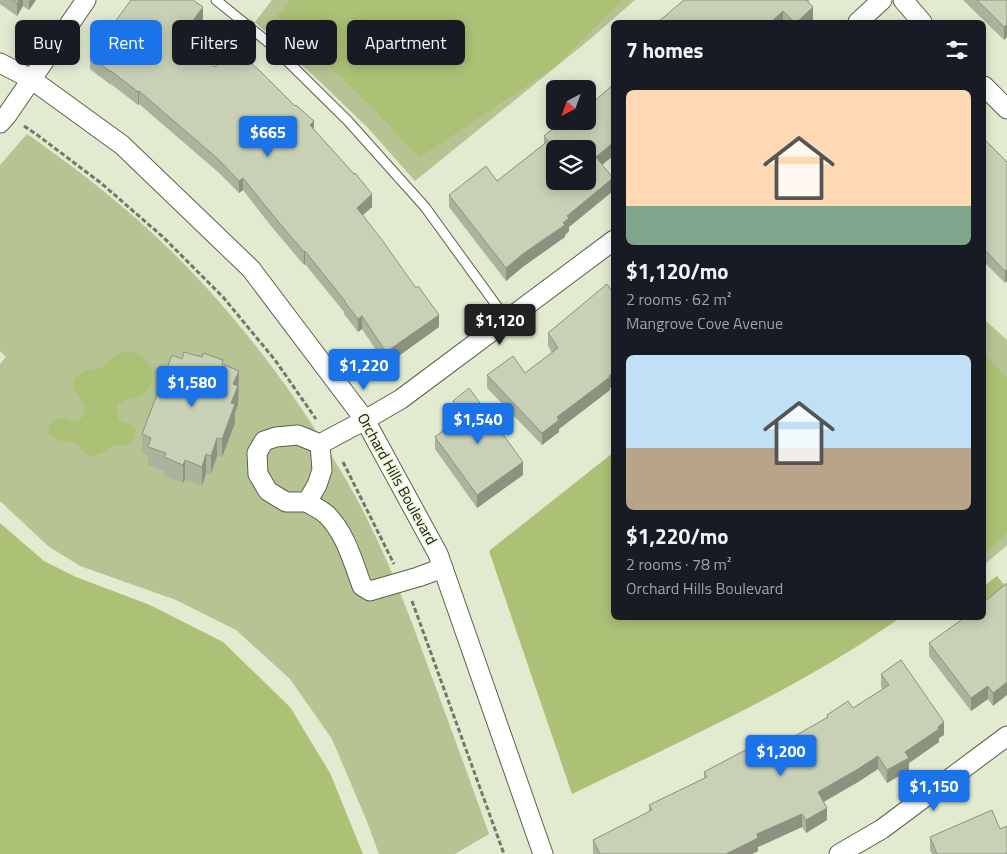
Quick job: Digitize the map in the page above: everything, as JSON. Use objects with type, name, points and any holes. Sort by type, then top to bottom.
[{"type":"street","points":[[0,123],[86,0]]},
{"type":"street","points":[[860,20],[882,0]]},
{"type":"street","points":[[903,0],[920,20]]},
{"type":"street","name":"Orchard Hills Boulevard","points":[[0,63],[31,79],[122,145],[251,269],[365,420],[438,554],[543,854]]},
{"type":"street","points":[[986,88],[1007,109]]},
{"type":"street","points":[[320,444],[401,399],[611,242]]},
{"type":"street","points":[[320,444],[298,435],[276,437],[264,441],[257,453],[258,474],[268,491],[286,502],[307,502],[327,515],[342,536],[362,586],[370,591],[443,568]]},
{"type":"street","points":[[307,502],[317,485],[322,470],[320,444]]},
{"type":"street","points":[[845,853],[882,829],[1007,736]]},
{"type":"lane","points":[[216,0],[269,43],[348,121],[426,207],[506,320]]},
{"type":"shaded area","points":[[272,0],[635,0],[589,40],[415,181],[368,128],[302,65],[337,65],[337,20],[266,20],[266,32],[256,21]]},
{"type":"shaded area","points":[[290,0],[623,0],[554,68],[419,158],[372,107],[328,65],[337,65],[337,20],[281,20],[277,16]]},
{"type":"shaded area","points":[[27,134],[112,198],[166,246],[242,328],[308,418],[355,496],[388,563],[419,641],[489,834],[455,854],[379,854],[332,739],[290,679],[236,630],[176,600],[80,566],[48,546],[0,501],[0,364],[6,357],[0,351],[0,165]]},
{"type":"shaded area","points":[[986,321],[1007,340],[1007,545],[986,563]]},
{"type":"shaded area","points":[[127,351],[143,356],[150,366],[152,374],[150,387],[147,391],[121,402],[117,406],[120,420],[136,428],[134,441],[126,445],[112,446],[100,454],[92,456],[87,454],[77,444],[60,441],[48,433],[51,423],[55,419],[66,418],[76,421],[83,416],[84,405],[74,389],[75,378],[84,371],[101,368],[116,355]]},
{"type":"shaded area","points":[[986,356],[1007,377],[1007,533],[986,551]]},
{"type":"shaded area","points":[[611,454],[611,620],[897,620],[861,644],[781,691],[572,794],[489,551]]},
{"type":"shaded area","points":[[0,523],[44,561],[76,577],[150,605],[223,642],[290,707],[330,773],[363,854],[0,854]]},
{"type":"shaded area","points":[[997,576],[1007,588],[986,604],[986,584]]},
{"type":"building","points":[[131,0],[193,0],[203,7],[193,20],[172,20],[172,65],[212,65],[215,67],[217,65],[253,65],[295,106],[314,121],[310,125],[372,194],[357,208],[416,288],[418,286],[439,315],[386,352],[362,316],[358,319],[305,251],[243,178],[239,181],[218,159],[139,91],[102,65],[162,65],[162,20],[116,20]]},
{"type":"building","points":[[684,0],[806,0],[813,7],[799,20],[792,20],[783,11],[773,20],[660,20]]},
{"type":"building","points":[[977,0],[1007,0],[1007,25],[1004,27]]},
{"type":"building","points":[[611,87],[611,144],[596,157],[596,140],[547,140],[544,136],[551,130],[596,130],[596,100]]},
{"type":"building","points":[[986,141],[1007,162],[1007,269],[1005,271],[986,251]]},
{"type":"building","points":[[546,143],[546,190],[596,190],[596,157],[611,176],[611,180],[567,216],[569,218],[563,223],[565,225],[524,253],[506,268],[449,195],[486,166],[497,181]]},
{"type":"building","points":[[607,284],[611,289],[610,377],[557,417],[559,420],[542,433],[487,375],[513,356],[525,373],[558,348],[548,333]]},
{"type":"building","points":[[184,352],[202,357],[203,353],[223,360],[222,364],[239,371],[233,384],[238,386],[231,403],[235,404],[222,439],[217,438],[211,456],[206,454],[202,467],[185,460],[183,465],[164,457],[166,453],[148,447],[151,438],[142,434],[172,355],[182,359]]},
{"type":"building","points":[[469,388],[523,462],[477,495],[435,437],[453,423],[451,420],[461,412],[453,401]]},
{"type":"building","points":[[1007,583],[1007,682],[993,693],[988,686],[971,698],[929,643],[961,620],[986,620],[986,600]]},
{"type":"building","points":[[901,660],[944,722],[938,727],[939,729],[905,752],[909,758],[887,770],[878,756],[818,792],[827,808],[806,820],[802,814],[757,834],[758,838],[726,854],[600,854],[593,840],[652,810],[649,805],[707,777],[704,772],[755,745],[760,756],[828,717],[827,715],[848,701],[853,708],[889,685],[881,674]]},
{"type":"building","points":[[992,810],[1000,829],[1007,826],[1007,853],[937,854],[930,837]]}]
